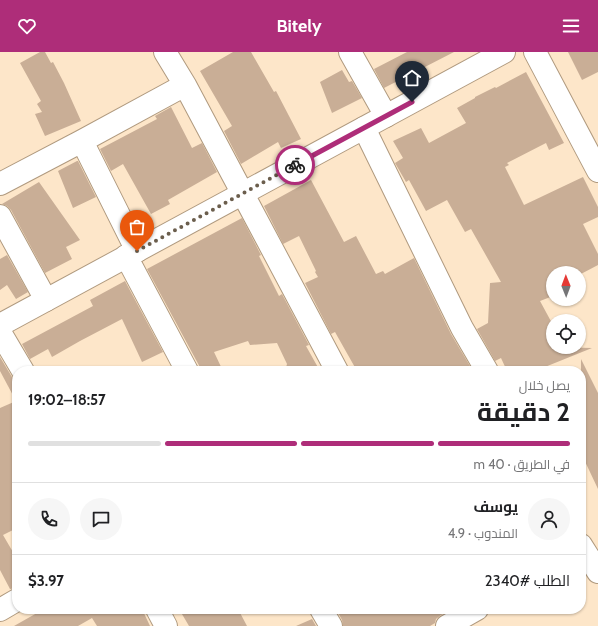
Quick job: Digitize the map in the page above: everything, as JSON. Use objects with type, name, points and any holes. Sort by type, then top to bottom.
[{"type":"street","points":[[166,52],[334,366]]},
{"type":"street","points":[[350,52],[386,116]]},
{"type":"street","points":[[0,325],[504,52]]},
{"type":"street","points":[[535,52],[598,171]]},
{"type":"street","points":[[0,184],[82,142],[185,85]]},
{"type":"street","points":[[364,128],[462,328],[483,366]]},
{"type":"street","points":[[82,142],[132,254],[185,366]]},
{"type":"street","points":[[0,216],[46,300]]},
{"type":"street","points":[[0,332],[20,366]]},
{"type":"street","points":[[586,546],[598,572]]},
{"type":"street","points":[[0,610],[12,603]]},
{"type":"street","points":[[160,614],[166,626]]},
{"type":"street","points":[[324,614],[331,626]]},
{"type":"street","points":[[448,626],[468,614]]},
{"type":"street","points":[[0,617],[5,626]]},
{"type":"building","points":[[40,52],[45,52],[51,63],[53,62],[81,121],[45,136],[35,114],[42,112],[37,104],[41,101],[20,63]]},
{"type":"building","points":[[233,52],[251,52],[274,92],[276,91],[301,139],[281,148],[278,142],[241,164],[224,131],[232,126],[200,71]]},
{"type":"building","points":[[407,52],[454,52],[384,88],[374,69]]},
{"type":"building","points":[[568,52],[598,52],[598,72],[582,80]]},
{"type":"building","points":[[342,70],[349,82],[352,81],[362,98],[332,113],[320,82]]},
{"type":"building","points":[[526,72],[564,143],[549,150],[546,143],[507,163],[509,165],[505,167],[524,205],[583,177],[598,207],[598,217],[583,224],[598,254],[598,265],[586,271],[586,266],[546,266],[546,299],[540,301],[547,314],[546,354],[577,354],[547,366],[505,366],[501,358],[495,361],[477,329],[488,323],[490,283],[501,282],[471,229],[465,232],[447,200],[426,211],[409,180],[406,182],[395,163],[403,158],[393,141],[421,128],[429,143],[466,123],[457,108],[495,87],[496,88]]},
{"type":"building","points":[[171,107],[192,148],[202,143],[217,172],[168,200],[170,204],[151,214],[123,164],[111,171],[100,149],[157,119],[155,116]]},
{"type":"building","points":[[77,161],[96,197],[73,208],[58,171]]},
{"type":"building","points":[[311,180],[344,242],[356,236],[376,274],[383,271],[385,274],[414,258],[451,334],[470,366],[354,366],[335,332],[331,334],[305,283],[318,277],[299,236],[283,244],[264,206]]},
{"type":"building","points":[[39,182],[80,240],[66,247],[72,259],[45,273],[11,210],[2,204]]},
{"type":"building","points":[[242,218],[261,255],[259,256],[279,296],[282,294],[309,345],[306,346],[317,366],[286,366],[287,364],[277,343],[250,345],[248,341],[214,352],[221,366],[199,366],[147,269]]},
{"type":"building","points":[[7,255],[28,292],[16,299],[7,285],[0,290],[0,259]]},
{"type":"building","points":[[125,281],[163,352],[142,362],[122,319],[52,357],[48,349],[30,359],[22,344],[93,306],[90,300]]},
{"type":"building","points":[[0,357],[12,377],[12,394],[0,371]]},
{"type":"building","points":[[581,359],[584,366],[581,366]]},
{"type":"building","points":[[586,369],[598,393],[598,489],[586,464]]},
{"type":"building","points":[[12,403],[12,530],[3,535],[12,550],[12,589],[10,589],[0,570],[0,408]]},
{"type":"building","points":[[35,614],[144,614],[150,626],[97,626],[92,618],[78,626],[14,626]]},
{"type":"building","points":[[182,614],[241,614],[247,626],[189,626]]},
{"type":"building","points":[[339,614],[443,614],[436,619],[435,623],[430,626],[343,626]]},
{"type":"building","points":[[312,619],[316,626],[296,626]]},
{"type":"way so far","points":[[137,251],[295,165]]},
{"type":"route","points":[[295,165],[412,102]]}]
